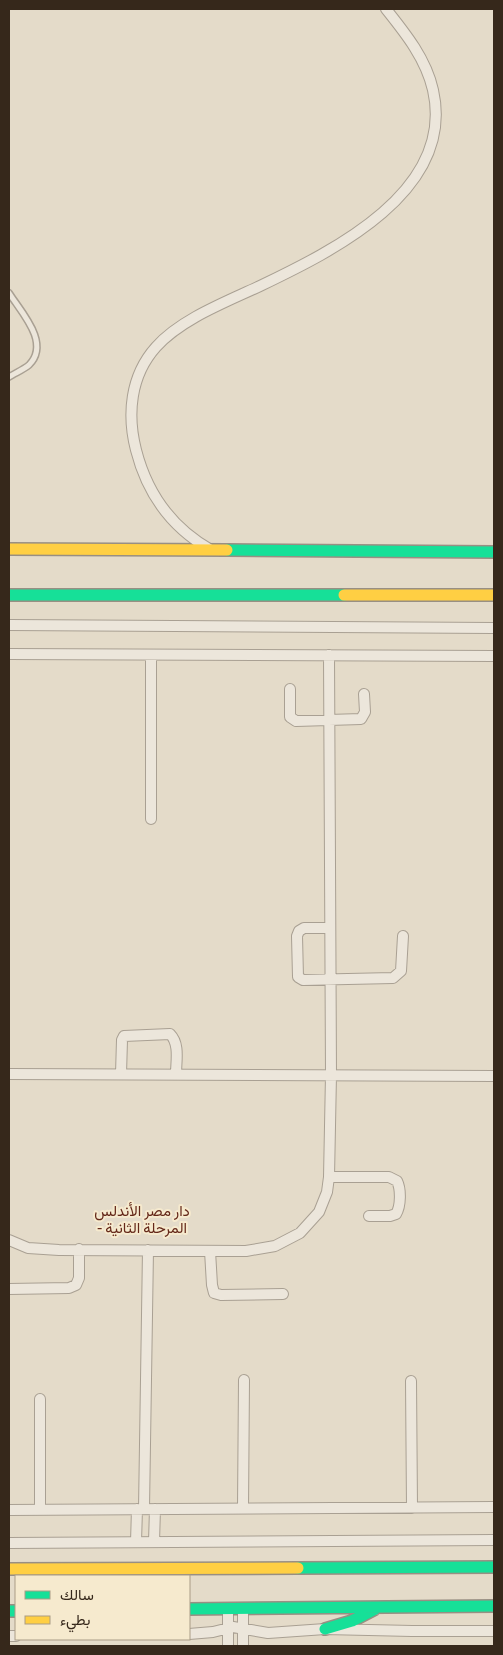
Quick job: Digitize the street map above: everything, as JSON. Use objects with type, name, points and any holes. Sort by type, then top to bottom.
[{"type":"street","points":[[212,550],[192,538],[171,519],[160,505],[144,475],[136,450],[131,424],[132,400],[136,382],[156,346],[173,333],[208,311],[298,267],[368,226],[392,204],[417,173],[428,151],[436,125],[433,89],[418,51],[386,9]]},
{"type":"street","points":[[9,549],[494,552]]},
{"type":"street","points":[[9,595],[492,597]]},
{"type":"street","points":[[9,625],[494,628]]},
{"type":"street","points":[[9,654],[494,656]]},
{"type":"street","points":[[151,655],[151,819]]},
{"type":"street","points":[[9,1240],[28,1248],[246,1251],[275,1246],[300,1233],[319,1212],[327,1192],[329,1177],[331,1075],[330,655]]},
{"type":"street","points":[[290,689],[290,717],[292,720],[358,720],[363,717],[365,712],[364,694]]},
{"type":"street","points":[[330,928],[304,928],[299,931],[297,971],[298,977],[303,980],[393,978],[401,971],[402,936]]},
{"type":"street","points":[[121,1074],[122,1040],[124,1036],[170,1034],[175,1040],[176,1045],[176,1074]]},
{"type":"street","points":[[9,1074],[494,1076]]},
{"type":"street","points":[[329,1177],[389,1177],[397,1181],[399,1186],[399,1208],[396,1214],[390,1216],[369,1216]]},
{"type":"street","points":[[9,1289],[69,1288],[76,1285],[79,1278],[79,1249]]},
{"type":"street","points":[[136,1542],[145,1509],[148,1250]]},
{"type":"street","points":[[210,1251],[214,1293],[221,1295],[283,1294]]},
{"type":"street","points":[[243,1508],[244,1380]]},
{"type":"street","points":[[411,1381],[412,1508]]},
{"type":"street","points":[[40,1399],[40,1510]]},
{"type":"street","points":[[9,1510],[494,1508]]},
{"type":"street","points":[[145,1509],[154,1542]]},
{"type":"street","points":[[9,1543],[494,1540]]},
{"type":"street","points":[[9,1569],[494,1567]]},
{"type":"street","points":[[190,1609],[494,1606]]},
{"type":"street","points":[[325,1629],[352,1621],[378,1607]]},
{"type":"street","points":[[243,1608],[243,1646]]},
{"type":"street","points":[[228,1609],[228,1646]]},
{"type":"street","points":[[190,1634],[243,1627],[268,1633],[325,1629],[494,1631]]},
{"type":"lane","points":[[9,293],[32,329],[37,342],[36,354],[29,364],[9,377]]},
{"type":"traffic: fast","points":[[227,550],[494,552]]},
{"type":"traffic: fast","points":[[9,595],[344,595]]},
{"type":"traffic: fast","points":[[298,1568],[494,1567]]},
{"type":"traffic: fast","points":[[190,1609],[494,1606]]},
{"type":"traffic: fast","points":[[325,1629],[352,1621],[375,1609]]},
{"type":"traffic: fast","points":[[9,1611],[15,1611]]},
{"type":"traffic: slow","points":[[9,549],[227,550]]},
{"type":"traffic: slow","points":[[344,595],[494,595]]},
{"type":"traffic: slow","points":[[9,1569],[298,1568]]},
{"type":"district","name":"دار مصر الأندلس - المرحلة الثانية","points":[[142,1220]]}]
